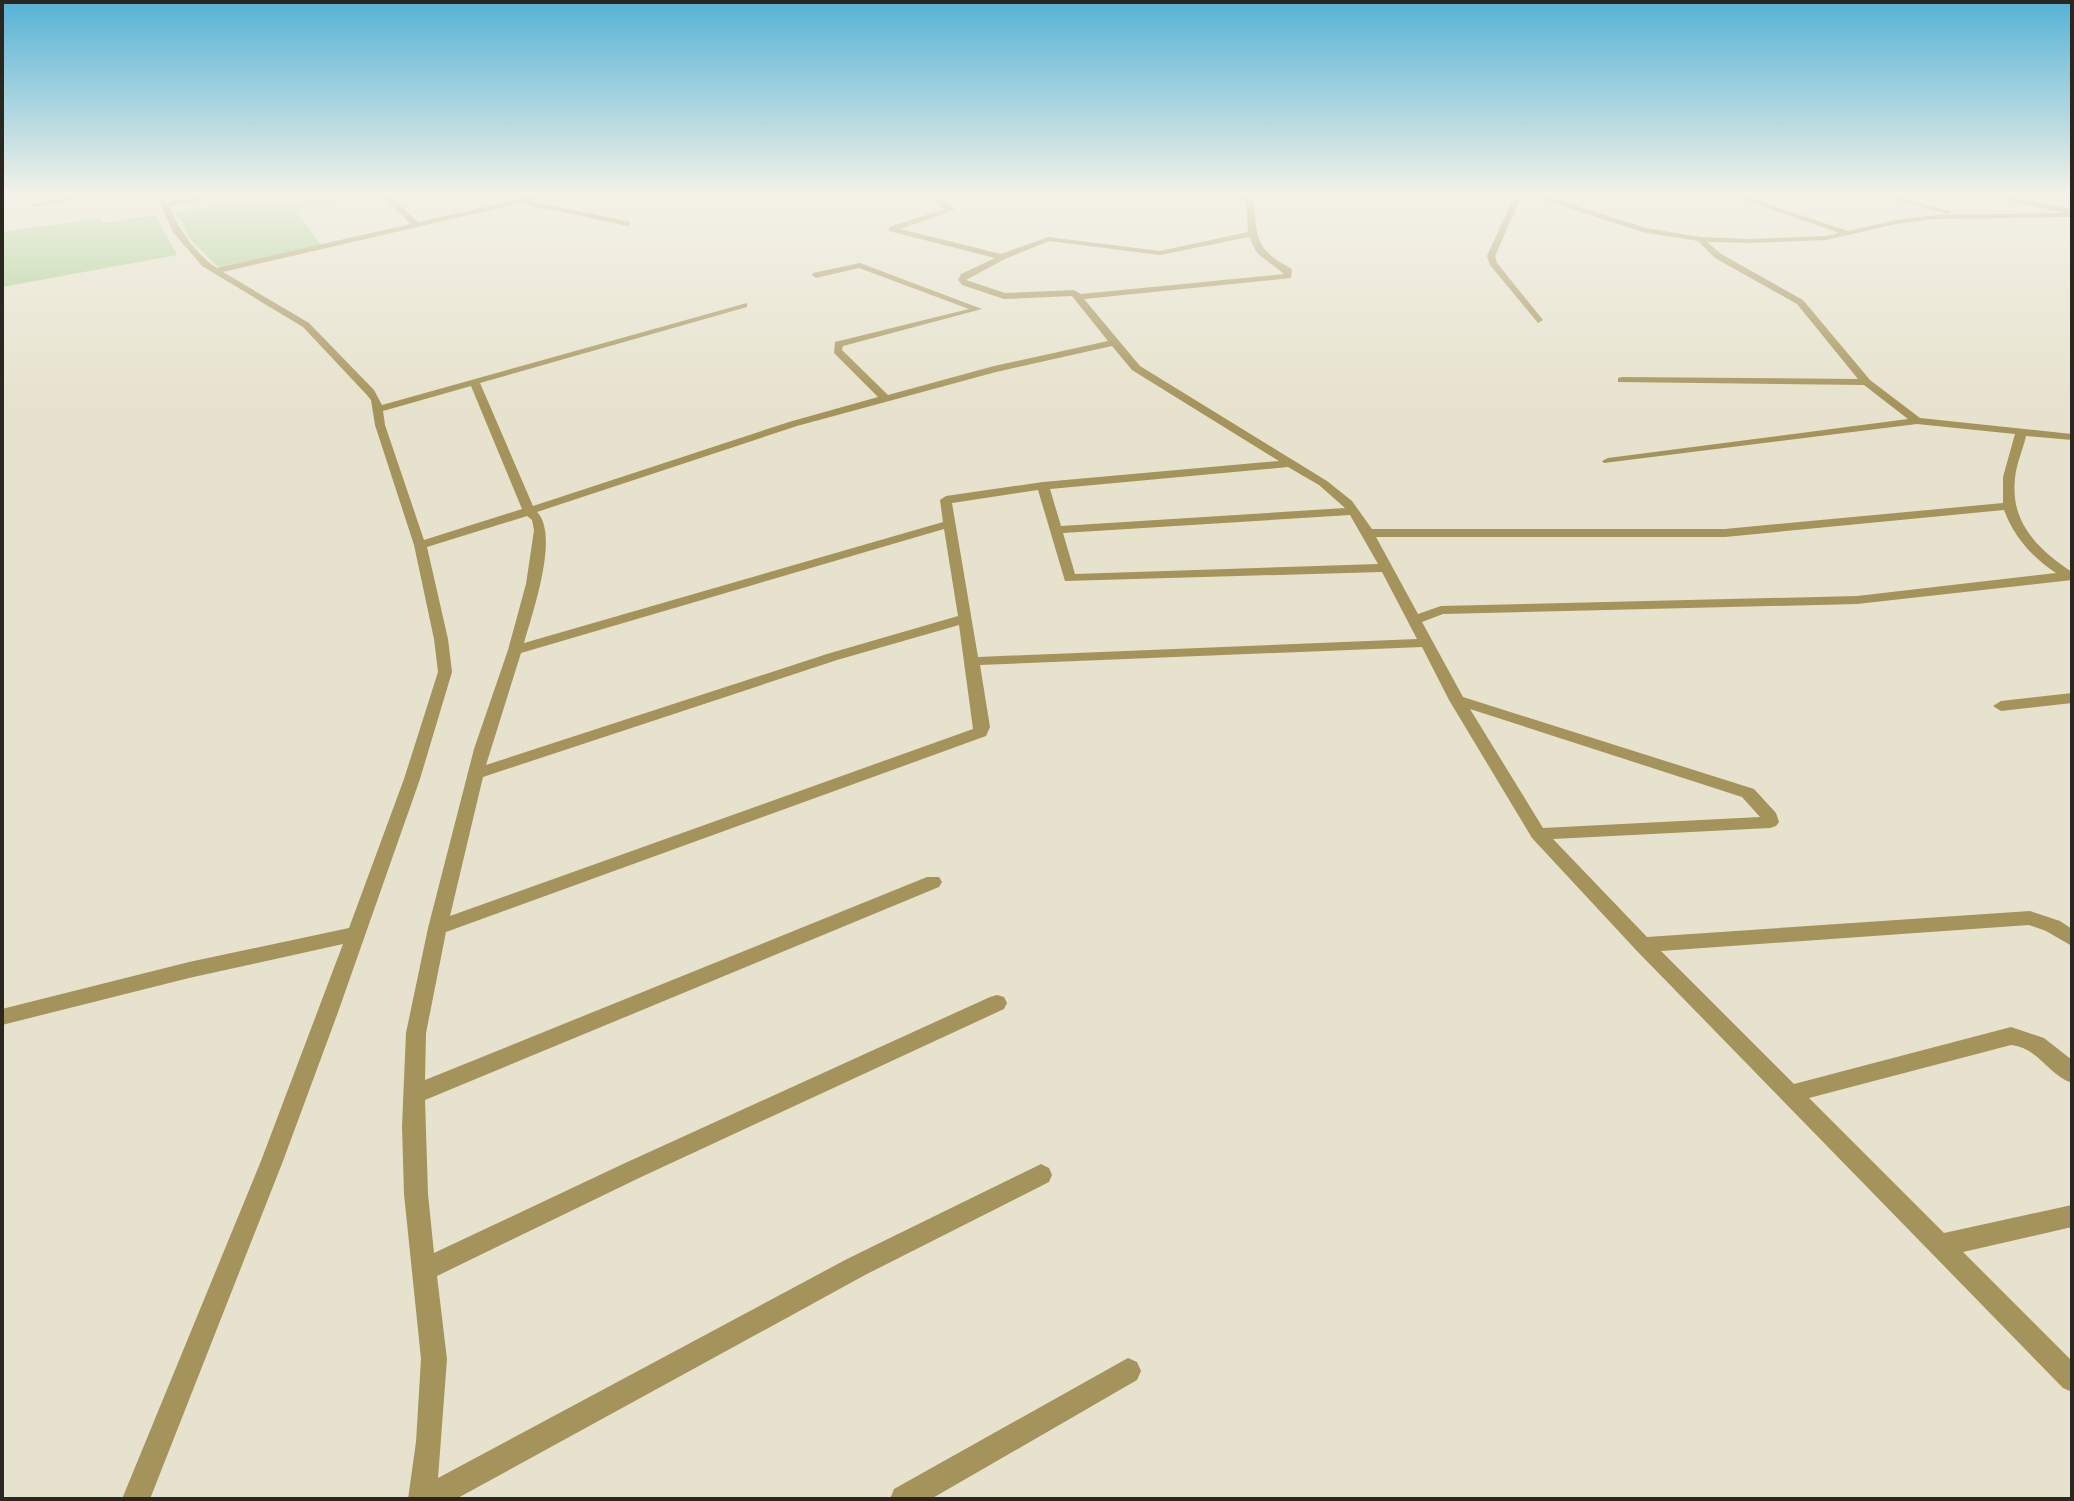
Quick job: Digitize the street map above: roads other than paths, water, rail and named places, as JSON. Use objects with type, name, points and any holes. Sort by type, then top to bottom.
[{"type":"street","points":[[136,1499],[272,1161],[357,934],[412,779],[445,672],[441,639],[420,545],[370,392],[306,325],[208,265]]},
{"type":"street","points":[[215,271],[242,265]]},
{"type":"street","points":[[860,265],[978,309],[838,344],[837,351],[885,398]]},
{"type":"street","points":[[816,275],[860,265]]},
{"type":"street","points":[[988,265],[962,280],[1004,296],[1074,293],[1116,342],[1128,362],[1335,491],[1368,533],[1457,700],[1538,834],[1643,945],[2072,1379]]},
{"type":"street","points":[[1079,297],[1290,274],[1278,265]]},
{"type":"street","points":[[1495,265],[1538,320]]},
{"type":"street","points":[[1734,265],[1800,302],[1866,382],[1917,421]]},
{"type":"street","points":[[378,409],[744,305]]},
{"type":"street","points":[[420,545],[707,450],[885,398],[1116,342]]},
{"type":"street","points":[[1622,380],[1866,382]]},
{"type":"street","points":[[422,1499],[434,1359],[416,1194],[416,1033],[437,928],[476,774],[515,650],[535,573],[540,535],[538,521],[529,511],[474,382]]},
{"type":"street","points":[[1608,461],[1917,421],[2072,437]]},
{"type":"street","points":[[2021,434],[2010,476],[2008,506],[2025,541],[2070,577]]},
{"type":"street","points":[[437,928],[972,737],[982,727],[946,500],[1043,486],[1290,463]]},
{"type":"street","points":[[1043,486],[1070,578],[1387,568]]},
{"type":"street","points":[[1368,533],[1725,533],[2008,506]]},
{"type":"street","points":[[1058,530],[1353,511]]},
{"type":"street","points":[[515,650],[949,524]]},
{"type":"street","points":[[1415,620],[1441,610],[1857,600],[2070,577]]},
{"type":"street","points":[[476,774],[832,657],[964,619]]},
{"type":"street","points":[[973,661],[1428,643]]},
{"type":"street","points":[[2001,706],[2072,698]]},
{"type":"street","points":[[1457,700],[1748,793],[1770,817],[1770,822],[1538,834]]},
{"type":"street","points":[[415,1094],[933,882]]},
{"type":"street","points":[[1643,945],[2030,918],[2053,926],[2072,939]]},
{"type":"street","points":[[2,1017],[189,970],[357,934]]},
{"type":"street","points":[[426,1269],[997,1003]]},
{"type":"street","points":[[1790,1094],[2011,1036],[2021,1036],[2035,1043],[2072,1074]]},
{"type":"street","points":[[428,1499],[856,1267],[1041,1175]]},
{"type":"street","points":[[1941,1245],[2072,1216]]},
{"type":"street","points":[[904,1499],[1128,1371]]}]
